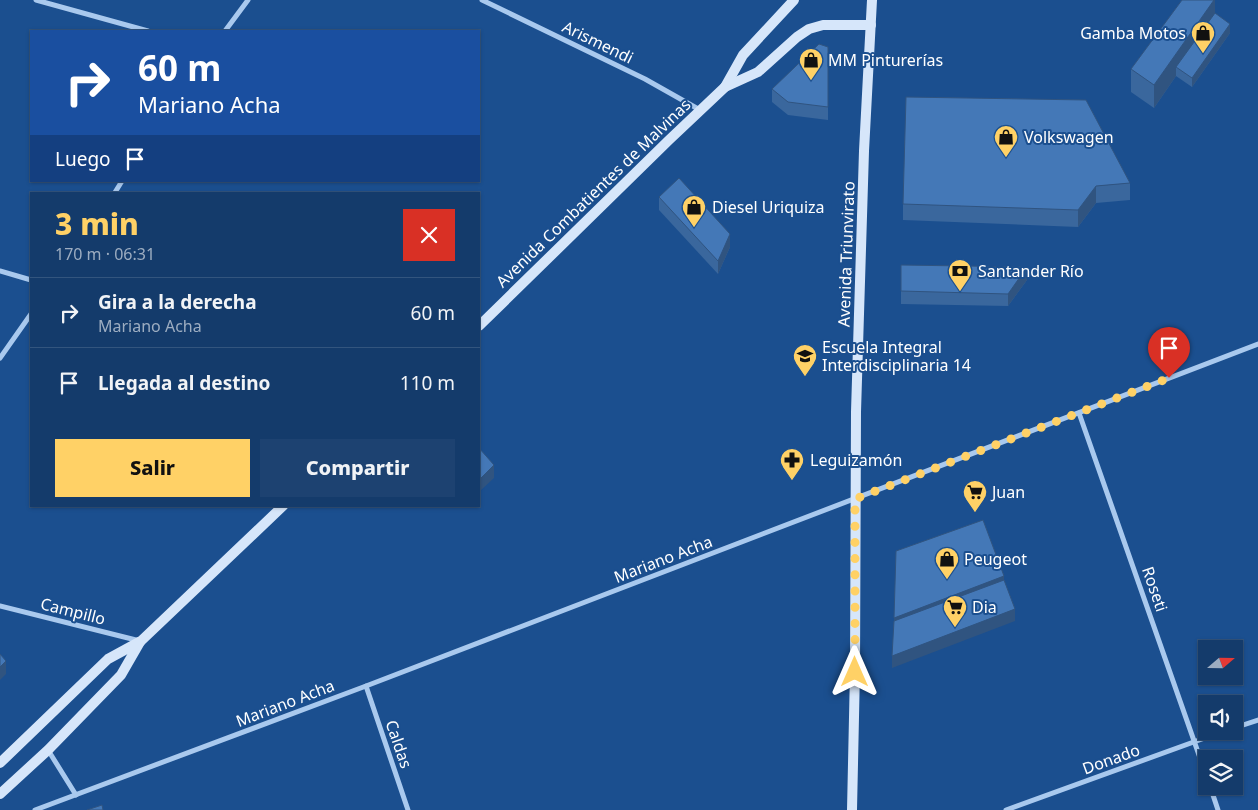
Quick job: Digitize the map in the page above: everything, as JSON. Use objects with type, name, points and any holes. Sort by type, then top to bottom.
[{"type":"main road","name":"Avenida Combatientes de Malvinas","points":[[480,323],[725,87],[743,55],[794,0]]},
{"type":"main road","name":"Avenida Triunvirato","points":[[852,810],[855,672],[855,499],[864,151],[872,0]]},
{"type":"main road","name":"Avenida Combatientes de Malvinas","points":[[725,87],[758,72],[797,37],[809,29],[823,25],[871,25]]},
{"type":"main road","points":[[0,763],[108,659],[140,641],[282,507]]},
{"type":"main road","points":[[0,794],[48,750],[121,675],[140,641]]},
{"type":"street","points":[[36,0],[144,30]]},
{"type":"street","points":[[226,30],[248,0]]},
{"type":"street","name":"Arismendi","points":[[482,0],[645,79],[700,110]]},
{"type":"street","points":[[0,272],[30,280]]},
{"type":"street","points":[[0,358],[30,315]]},
{"type":"street","name":"Mariano Acha","points":[[35,810],[366,686],[1258,344]]},
{"type":"street","name":"Roseti","points":[[1079,413],[1198,751]]},
{"type":"street","name":"Campillo","points":[[0,606],[140,641]]},
{"type":"street","name":"Caldas","points":[[366,686],[408,810]]},
{"type":"street","points":[[1243,725],[1258,720]]},
{"type":"street","name":"Donado","points":[[1006,810],[1200,740]]},
{"type":"street","points":[[48,750],[76,795]]},
{"type":"street","points":[[1213,795],[1218,810]]},
{"type":"building","points":[[1182,0],[1214,0],[1154,85],[1131,69]]},
{"type":"building","name":"Gamba Motos","points":[[1215,13],[1230,24],[1192,78],[1176,67]]},
{"type":"building","name":"MM Pinturerías","points":[[819,44],[828,47],[828,107],[788,102],[772,89]]},
{"type":"building","name":"Volkswagen","points":[[906,97],[1086,100],[1130,183],[1096,186],[1078,210],[903,204]]},
{"type":"building","name":"Diesel Uriquiza","points":[[679,178],[730,234],[718,261],[659,197]]},
{"type":"building","points":[[901,265],[1027,267],[1008,294],[901,291]]},
{"type":"building","points":[[480,449],[494,465],[480,479]]},
{"type":"building","name":"Peugeot","points":[[983,520],[1004,576],[894,618],[896,551]]},
{"type":"building","name":"Dia","points":[[1004,580],[1015,609],[892,656],[894,621]]},
{"type":"building","points":[[0,654],[6,661],[0,667]]},
{"type":"building","points":[[102,805],[103,810],[87,810]]},
{"type":"place","name":"Gamba Motos","points":[[1203,54]]},
{"type":"place","name":"MM Pinturerías","points":[[811,81]]},
{"type":"place","name":"Volkswagen","points":[[1006,158]]},
{"type":"place","name":"Diesel Uriquiza","points":[[694,228]]},
{"type":"place","name":"Santander Río","points":[[960,292]]},
{"type":"place","name":"Escuela Integral Interdisciplinaria 14","points":[[805,377]]},
{"type":"place","name":"Leguizamón","points":[[792,481]]},
{"type":"place","name":"Juan","points":[[975,513]]},
{"type":"place","name":"Peugeot","points":[[947,580]]},
{"type":"place","name":"Dia","points":[[955,628]]},
{"type":"route","points":[[855,672],[855,499],[1169,378]]}]
